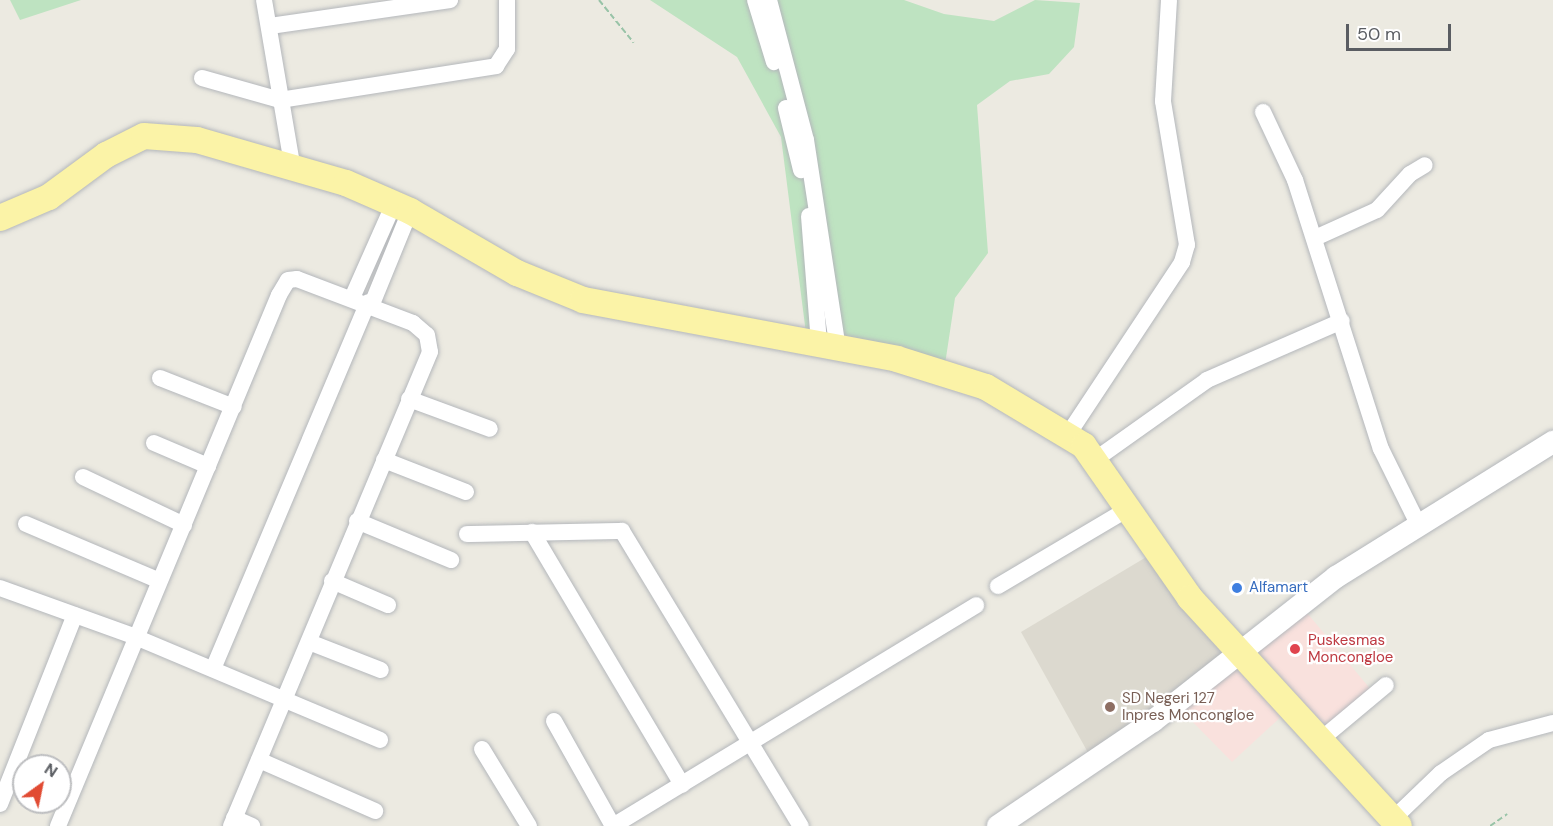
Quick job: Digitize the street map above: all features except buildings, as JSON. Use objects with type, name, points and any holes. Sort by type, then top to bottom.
[{"type":"main road","points":[[0,218],[42,202],[106,155],[144,136],[197,140],[292,164],[402,207],[517,273],[583,300],[829,346],[959,376],[1069,433],[1096,459],[1131,507],[1190,598],[1237,653],[1396,822]]},
{"type":"street","points":[[264,0],[292,164]]},
{"type":"street","points":[[270,26],[355,7],[450,0]]},
{"type":"street","points":[[202,78],[280,100],[496,66],[507,49],[507,0]]},
{"type":"street","points":[[755,0],[801,173],[829,346]]},
{"type":"street","points":[[769,0],[806,141],[829,346]]},
{"type":"street","points":[[1069,433],[1176,272],[1187,245],[1163,101],[1169,0]]},
{"type":"street","points":[[1263,112],[1315,238],[1381,449],[1418,524]]},
{"type":"street","points":[[1315,238],[1377,210],[1410,174],[1425,165]]},
{"type":"street","points":[[352,298],[402,207]]},
{"type":"street","points":[[213,669],[370,303],[402,207]]},
{"type":"street","points":[[58,826],[157,580],[184,525],[288,280],[370,303],[420,327],[430,340],[384,460],[232,822],[252,826]]},
{"type":"street","points":[[1096,459],[1207,380],[1342,321]]},
{"type":"street","points":[[160,378],[234,408]]},
{"type":"street","points":[[409,399],[490,429]]},
{"type":"street","points":[[998,826],[1144,727],[1336,577],[1553,442]]},
{"type":"street","points":[[154,444],[208,466]]},
{"type":"street","points":[[384,460],[466,492]]},
{"type":"street","points":[[82,477],[184,525]]},
{"type":"street","points":[[998,586],[1131,507]]},
{"type":"street","points":[[357,520],[451,560]]},
{"type":"street","points":[[26,524],[157,580]]},
{"type":"street","points":[[467,534],[622,531],[801,826]]},
{"type":"street","points":[[532,532],[682,785]]},
{"type":"street","points":[[332,581],[388,605]]},
{"type":"street","points":[[0,588],[134,636],[380,740]]},
{"type":"street","points":[[554,721],[613,826],[976,605]]},
{"type":"street","points":[[0,804],[75,615]]},
{"type":"street","points":[[309,642],[381,670]]},
{"type":"street","points":[[1319,741],[1386,685]]},
{"type":"street","points":[[1396,822],[1441,773],[1489,740],[1553,723]]},
{"type":"street","points":[[482,749],[529,826]]},
{"type":"street","points":[[259,760],[375,811]]},
{"type":"path","points":[[598,0],[634,43]]},
{"type":"path","points":[[1490,826],[1507,814]]},
{"type":"shaded area","name":"SD Negeri 127 Inpres Moncongloe","points":[[1148,556],[1225,656],[1091,758],[1021,632]]},
{"type":"shaded area","name":"Puskesmas Moncongloe","points":[[1303,608],[1372,691],[1312,745],[1284,714],[1232,762],[1179,708]]},
{"type":"green space","points":[[10,0],[81,0],[20,20]]},
{"type":"green space","points":[[650,0],[904,0],[944,14],[994,21],[1035,0],[1080,3],[1074,47],[1049,74],[1010,81],[977,105],[988,253],[955,298],[944,371],[808,349],[781,137],[737,57]]},
{"type":"place","name":"Alfamart","points":[[1237,588]]},
{"type":"place","name":"Puskesmas Moncongloe","points":[[1295,649]]},
{"type":"place","name":"SD Negeri 127 Inpres Moncongloe","points":[[1110,707]]}]
